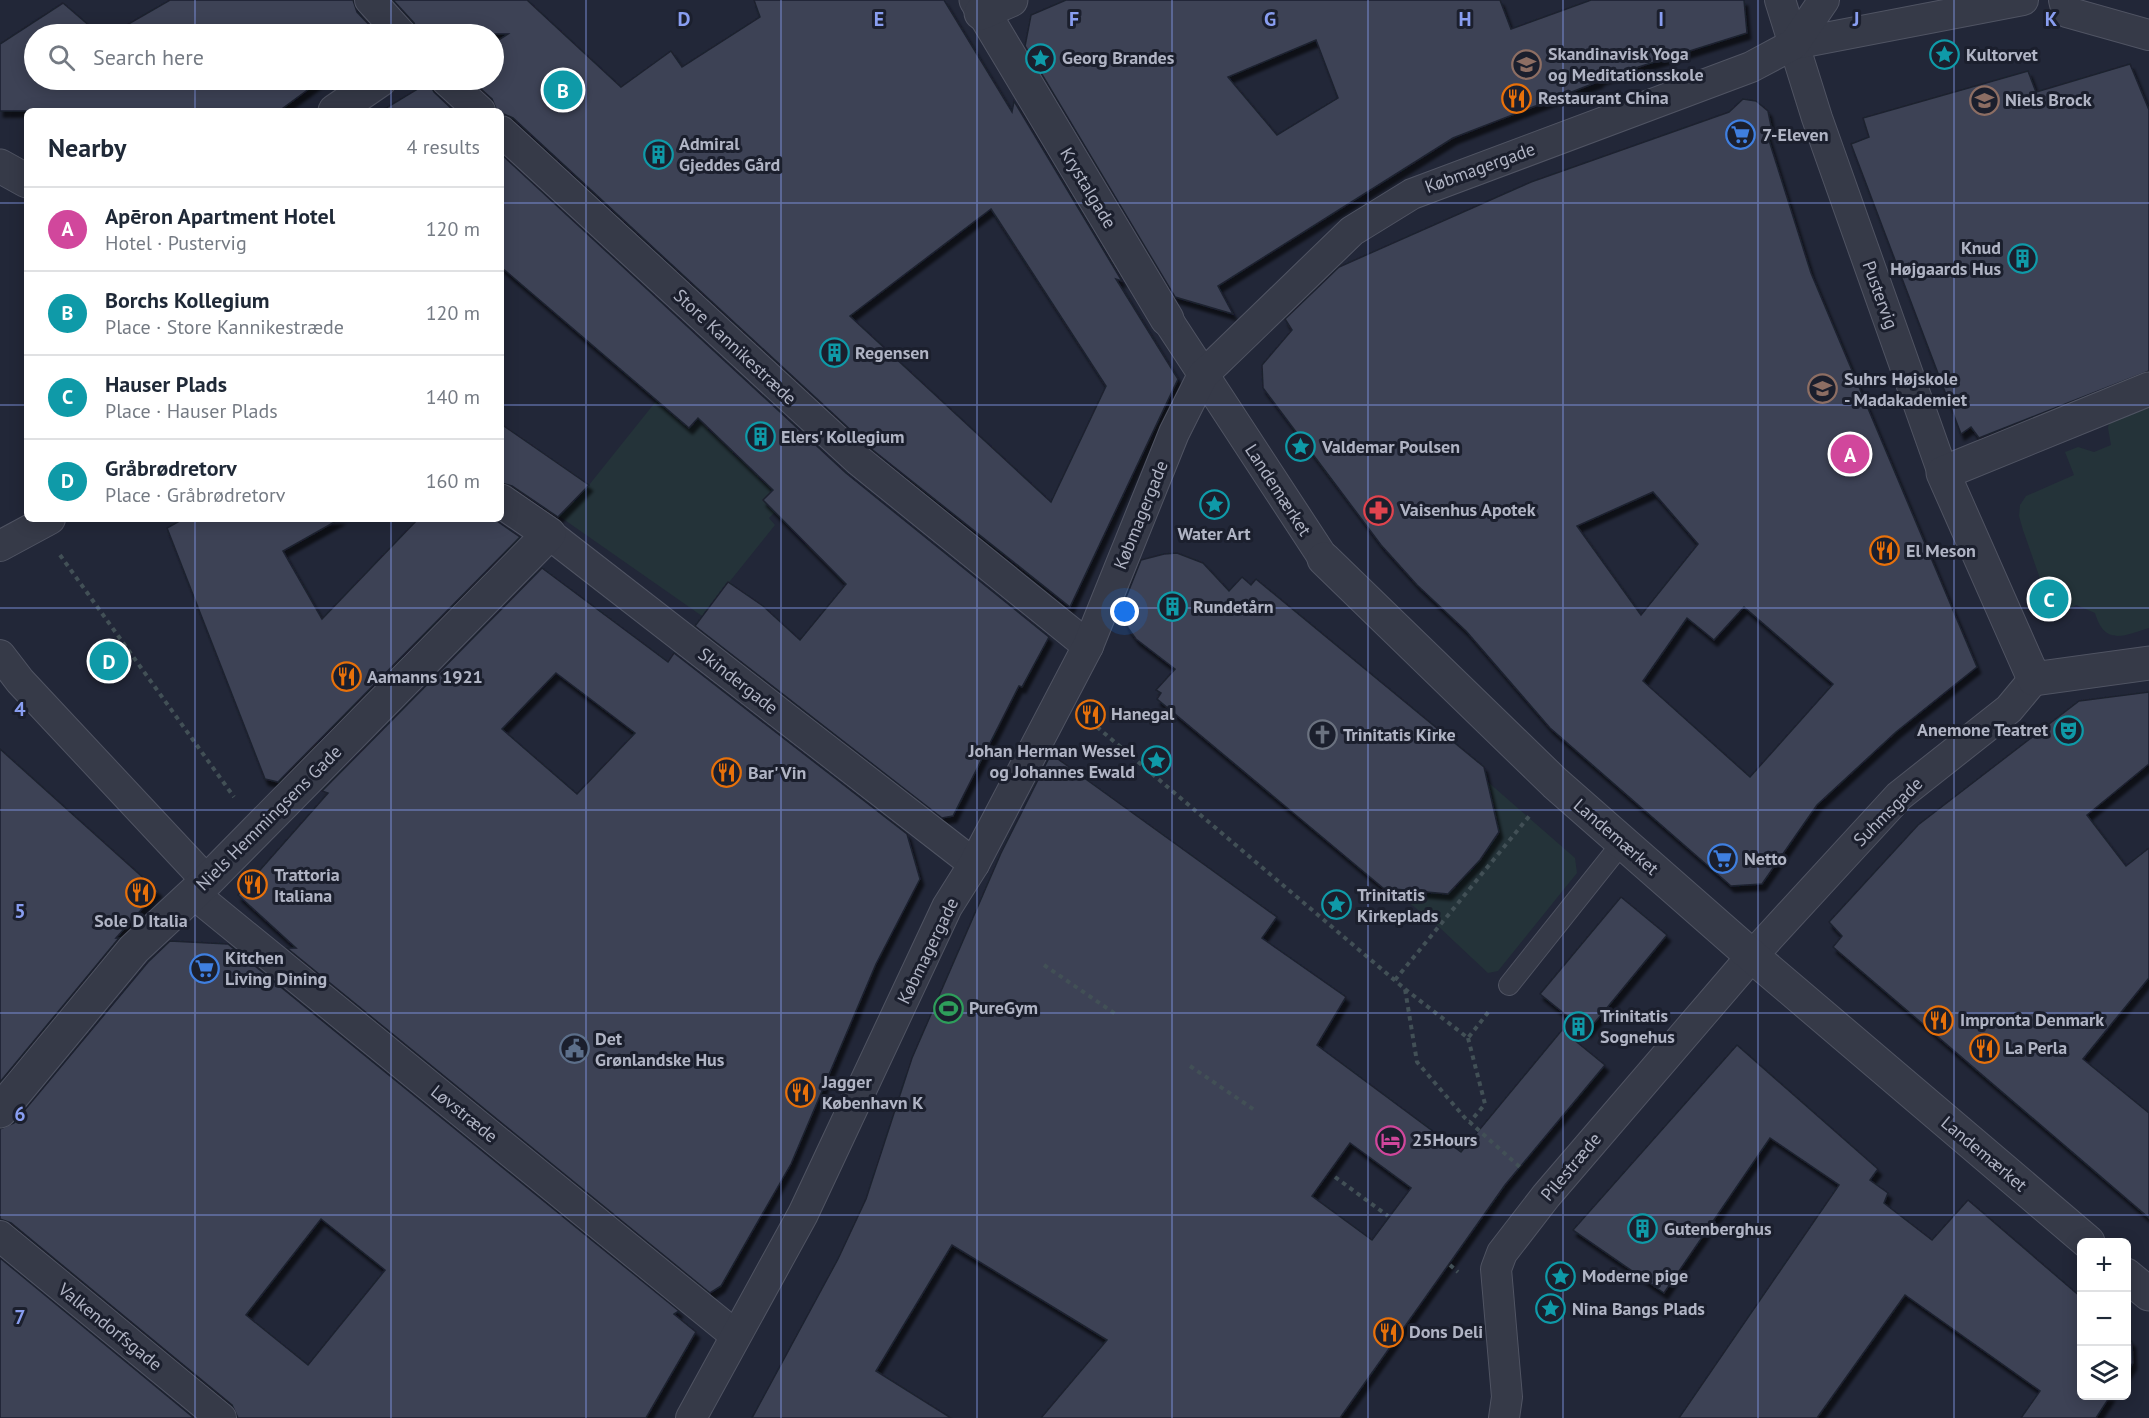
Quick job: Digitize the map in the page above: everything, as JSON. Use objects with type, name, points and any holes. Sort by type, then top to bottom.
[{"type":"street","points":[[370,0],[392,24]]},
{"type":"street","points":[[978,6],[1011,0]]},
{"type":"street","points":[[1780,0],[1794,44]]},
{"type":"street","points":[[1794,44],[1824,0]]},
{"type":"street","points":[[1794,44],[2023,0]]},
{"type":"street","points":[[2028,0],[2066,6],[2149,35]]},
{"type":"street","name":"Krystalgade","points":[[978,6],[1203,375]]},
{"type":"street","name":"Købmagergade","points":[[691,1418],[803,1214],[947,908],[974,864],[1088,646],[1174,433],[1203,375],[1352,231],[1412,194],[1751,67],[1794,44]]},
{"type":"street","name":"Pustervig","points":[[1794,44],[1816,118],[1943,473]]},
{"type":"street","points":[[339,108],[365,90]]},
{"type":"street","points":[[457,90],[477,108]]},
{"type":"street","name":"Store Kannikestræde","points":[[504,134],[858,460],[1088,646]]},
{"type":"street","points":[[0,166],[24,179]]},
{"type":"street","name":"Landemærket","points":[[1203,375],[1324,559],[1555,783],[1622,843],[2083,1238]]},
{"type":"street","points":[[2149,389],[1943,473],[2034,679],[2149,663]]},
{"type":"street","name":"Skindergade","points":[[504,503],[549,534],[974,864]]},
{"type":"street","points":[[0,546],[45,522]]},
{"type":"street","name":"Niels Hemmingsens Gade","points":[[0,1111],[134,949],[201,888],[549,534]]},
{"type":"street","name":"Løvstræde","points":[[0,655],[20,681],[201,888],[735,1335]]},
{"type":"street","name":"Suhmsgade","points":[[1752,956],[1899,796],[2009,709],[2034,679]]},
{"type":"street","name":"Pilestræde","points":[[1504,1418],[1507,1398],[1496,1269],[1502,1253],[1549,1193],[1752,956]]},
{"type":"street","name":"Valkendorfsgade","points":[[0,1236],[221,1418]]},
{"type":"street","points":[[2131,1278],[2149,1294]]},
{"type":"lane","points":[[1509,985],[1622,843]]},
{"type":"path","points":[[45,522],[257,830]]},
{"type":"path","points":[[1061,697],[1405,989],[1468,1038],[1485,1104],[1469,1122]]},
{"type":"path","points":[[1395,980],[1528,817]]},
{"type":"path","points":[[1044,965],[1117,1015]]},
{"type":"path","points":[[1468,1038],[1509,985]]},
{"type":"path","points":[[1405,989],[1417,1062],[1469,1122],[1549,1193]]},
{"type":"path","points":[[1190,1066],[1256,1111]]},
{"type":"path","points":[[1335,1177],[1388,1216]]},
{"type":"shaded area","points":[[676,397],[785,502],[769,518],[775,525],[702,616],[559,516],[589,485],[657,400]]},
{"type":"shaded area","points":[[2149,406],[2149,628],[2124,635],[2110,635],[2099,624],[2095,613],[2076,605],[2064,613],[2050,607],[2023,530],[2019,516],[2020,505],[2026,496],[2074,475],[2065,452],[2078,447],[2094,452],[2111,445],[2108,428],[2110,419]]},
{"type":"shaded area","points":[[1480,775],[1575,858],[1577,873],[1498,971],[1488,973],[1439,927],[1391,888],[1441,887],[1441,893],[1447,894],[1453,888],[1456,874],[1463,880],[1487,851],[1480,845],[1499,832],[1498,827],[1490,828]]},
{"type":"building","points":[[170,0],[353,0],[357,12],[368,24],[128,24]]},
{"type":"building","points":[[393,0],[527,0],[621,87],[671,51],[682,67],[760,17],[754,0],[944,0],[1012,112],[1014,101],[1122,281],[1116,279],[1178,379],[1070,607],[869,447],[513,118],[504,114],[504,108],[496,108],[492,99],[482,90],[504,90],[504,37],[508,34],[504,34],[504,24],[414,24]],"holes":[[[991,209],[1106,386],[1051,502],[850,316]]]},
{"type":"building","points":[[1066,0],[1500,0],[1511,29],[1591,0],[1744,0],[1747,33],[1594,81],[1600,81],[1453,138],[1218,286],[1233,314],[1175,297],[1025,46],[1031,15]],"holes":[[[1316,40],[1338,98],[1277,135],[1228,77]]]},
{"type":"building","points":[[63,3],[87,24],[31,24]]},
{"type":"building","points":[[24,28],[24,90],[307,90],[283,108],[24,108],[24,111],[0,111],[0,44]]},
{"type":"building","name":"Knud Højgaards Hus","points":[[2130,64],[2149,110],[2149,371],[1979,438],[1971,427],[1961,434],[1851,144],[1869,137],[1863,118],[2028,71],[2036,92]]},
{"type":"building","points":[[416,90],[433,90],[451,108],[386,108]]},
{"type":"building","points":[[1743,99],[1756,101],[1768,111],[1771,126],[1767,134],[1811,273],[1977,667],[1896,732],[1817,805],[1762,884],[1731,886],[1550,728],[1466,631],[1417,585],[1381,545],[1263,388],[1262,365],[1292,330],[1285,319],[1339,267],[1531,182],[1729,112]],"holes":[[[1653,492],[1698,544],[1641,615],[1577,526]],[[1744,607],[1833,684],[1750,777],[1643,681],[1687,618],[1714,640]]]},
{"type":"building","points":[[504,157],[846,473],[1049,637],[1022,687],[1019,686],[953,816],[942,818],[695,626],[728,582],[763,606],[800,640],[846,584],[763,500],[773,490],[698,418],[689,428],[504,270]]},
{"type":"building","points":[[504,426],[589,485],[558,517],[512,486],[504,484]]},
{"type":"building","points":[[178,522],[335,522],[283,551],[322,619],[415,522],[498,522],[520,537],[278,782],[265,779],[167,528]]},
{"type":"building","name":"Trinitatis Kirke","points":[[1177,553],[1203,563],[1229,591],[1242,577],[1251,585],[1256,579],[1484,767],[1499,832],[1480,860],[1448,894],[1383,888],[1157,699],[1161,693],[1156,690],[1175,669],[1136,639],[1128,628],[1121,610],[1141,560]]},
{"type":"building","points":[[542,568],[668,662],[674,653],[907,834],[920,879],[876,964],[791,1164],[721,1286],[710,1293],[287,948],[296,948],[238,895],[328,793],[322,791]],"holes":[[[556,673],[635,733],[577,794],[502,729]]]},
{"type":"building","points":[[2149,692],[2149,764],[2087,815],[2126,866],[2149,848],[2149,978],[2083,1059],[2149,1113],[2149,1218],[1833,947],[1842,936],[1829,922],[1918,825],[2079,701]]},
{"type":"building","points":[[0,749],[158,891],[116,938],[119,938],[0,1082]]},
{"type":"building","points":[[1051,754],[1277,917],[1262,938],[1346,997],[1317,1045],[1461,1152],[1562,1030],[1605,1065],[1505,1185],[1340,1418],[1041,1418],[1107,1340],[952,1245],[876,1371],[951,1418],[752,1418],[838,1259],[866,1199],[912,1058],[1001,853]],"holes":[[[1350,1143],[1411,1188],[1372,1240],[1312,1196]]]},
{"type":"building","points":[[1621,897],[1667,935],[1587,1032],[1540,994]]},
{"type":"building","points":[[170,941],[228,944],[679,1311],[674,1314],[696,1332],[646,1418],[238,1418],[232,1405],[11,1223],[0,1219],[0,1129],[14,1123],[148,962]],"holes":[[[321,1219],[385,1270],[308,1365],[246,1315]]]},
{"type":"building","name":"Gutenberghus","points":[[1737,1045],[1878,1169],[1870,1180],[1888,1193],[1884,1203],[1932,1240],[1968,1200],[2077,1294],[2077,1400],[2108,1400],[2096,1418],[2021,1418],[2040,1391],[1905,1295],[1817,1418],[1679,1418],[1839,1185],[1770,1138],[1664,1293],[1573,1230]]},
{"type":"building","points":[[0,1258],[194,1418],[0,1418]]},
{"type":"building","points":[[2131,1341],[2132,1342],[2133,1363],[2131,1366]]},
{"type":"place","name":"Kultorvet","points":[[1945,55]]},
{"type":"place","name":"Georg Brandes","points":[[1041,58]]},
{"type":"place","name":"Skandinavisk Yoga og Meditationsskole","points":[[1527,64]]},
{"type":"place","name":"Borchs Kollegium","points":[[563,90]]},
{"type":"place","name":"Restaurant China","points":[[1517,98]]},
{"type":"place","name":"Niels Brock","points":[[1984,100]]},
{"type":"place","name":"7-Eleven","points":[[1741,135]]},
{"type":"place","name":"Admiral Gjeddes Gård","points":[[658,154]]},
{"type":"place","name":"Knud Højgaards Hus","points":[[2022,258]]},
{"type":"place","name":"Regensen","points":[[834,353]]},
{"type":"place","name":"Suhrs Højskole - Madakademiet","points":[[1823,389]]},
{"type":"place","name":"Elers' Kollegium","points":[[760,437]]},
{"type":"place","name":"Valdemar Poulsen","points":[[1301,447]]},
{"type":"place","name":"Apēron Apartment Hotel","points":[[1850,454]]},
{"type":"place","name":"Water Art","points":[[1214,505]]},
{"type":"place","name":"Vaisenhus Apotek","points":[[1379,510]]},
{"type":"place","name":"El Meson","points":[[1885,551]]},
{"type":"place","name":"Hauser Plads","points":[[2049,599]]},
{"type":"place","name":"Rundetårn","points":[[1172,607]]},
{"type":"place","name":"Gråbrødretorv","points":[[109,661]]},
{"type":"place","name":"Aamanns 1921","points":[[346,677]]},
{"type":"place","name":"Hanegal","points":[[1090,714]]},
{"type":"place","name":"Anemone Teatret","points":[[2069,730]]},
{"type":"place","name":"Trinitatis Kirke","points":[[1322,735]]},
{"type":"place","name":"Johan Herman Wessel og Johannes Ewald","points":[[1156,761]]},
{"type":"place","name":"Bar' Vin","points":[[727,773]]},
{"type":"place","name":"Netto","points":[[1723,859]]},
{"type":"place","name":"Trattoria Italiana","points":[[253,885]]},
{"type":"place","name":"Sole D Italia","points":[[141,892]]},
{"type":"place","name":"Trinitatis Kirkeplads","points":[[1336,905]]},
{"type":"place","name":"Kitchen Living Dining","points":[[204,968]]},
{"type":"place","name":"PureGym","points":[[948,1008]]},
{"type":"place","name":"Impronta Denmark","points":[[1939,1020]]},
{"type":"place","name":"Trinitatis Sognehus","points":[[1579,1026]]},
{"type":"place","name":"La Perla","points":[[1984,1048]]},
{"type":"place","name":"Det Grønlandske Hus","points":[[574,1049]]},
{"type":"place","name":"Jagger København K","points":[[801,1092]]},
{"type":"place","name":"25Hours","points":[[1391,1140]]},
{"type":"place","name":"Gutenberghus","points":[[1643,1229]]},
{"type":"place","name":"Moderne pige","points":[[1561,1276]]},
{"type":"place","name":"Nina Bangs Plads","points":[[1551,1309]]},
{"type":"place","name":"Dons Deli","points":[[1388,1332]]}]
